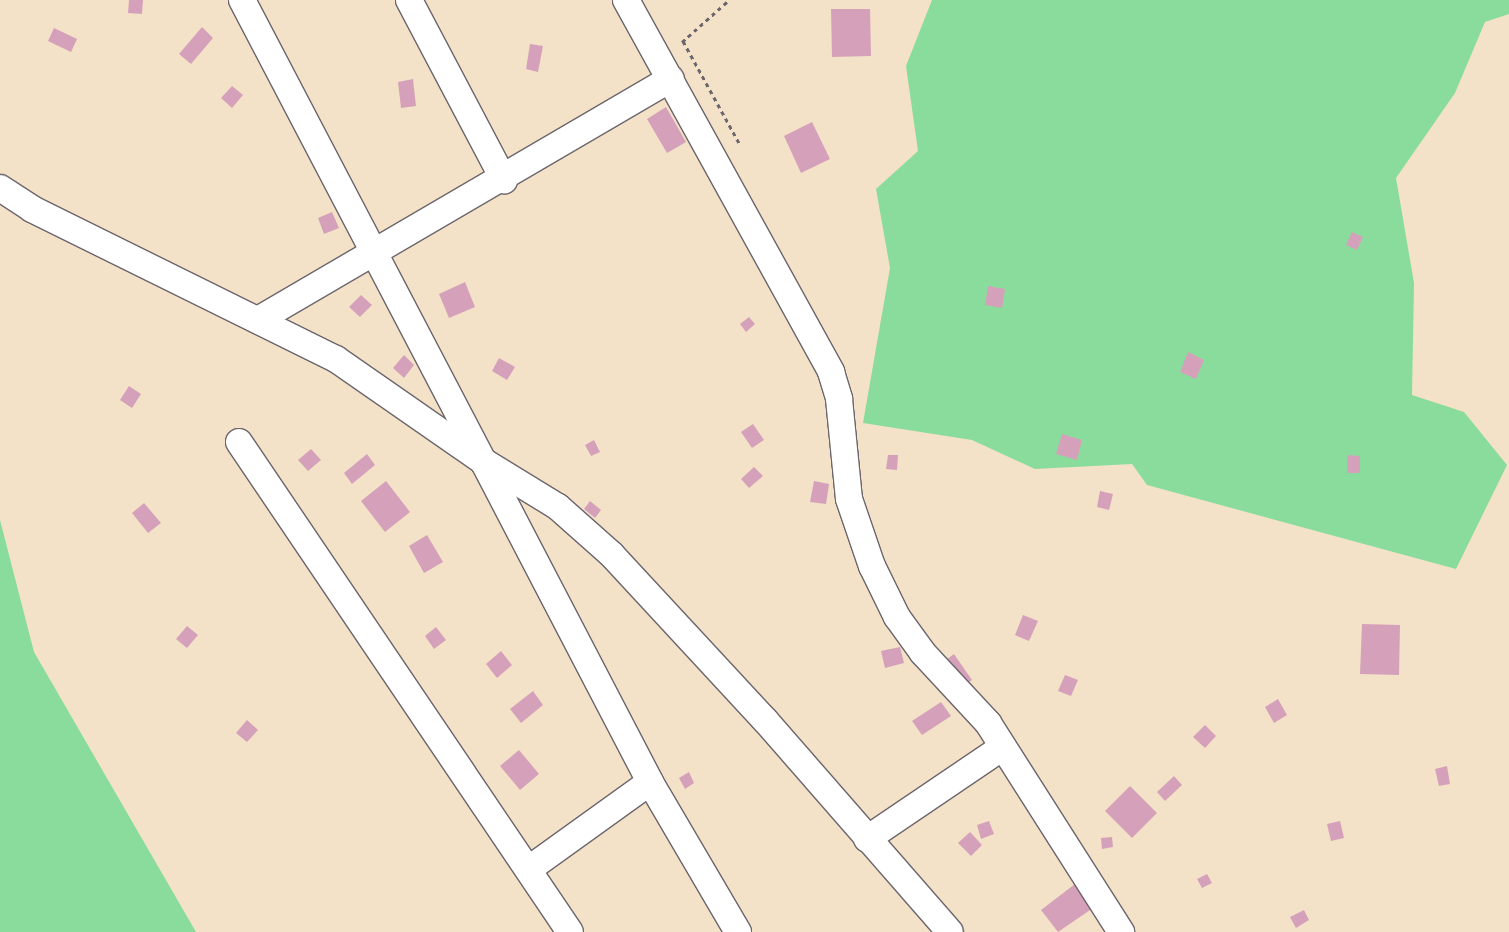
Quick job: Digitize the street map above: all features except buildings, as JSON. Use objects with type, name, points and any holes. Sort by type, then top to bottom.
[{"type":"street","points":[[242,0],[650,782],[738,932]]},
{"type":"street","points":[[409,0],[504,180]]},
{"type":"street","points":[[626,0],[831,372],[840,399],[849,498],[872,566],[897,617],[1003,747],[1121,932]]},
{"type":"street","points":[[258,320],[373,252],[504,180],[671,79]]},
{"type":"street","points":[[0,188],[32,209],[258,320],[366,377],[483,461],[558,507],[612,556],[950,932]]},
{"type":"street","points":[[239,442],[570,932]]},
{"type":"street","points":[[867,839],[1003,747]]},
{"type":"street","points":[[529,869],[650,782]]},
{"type":"path","points":[[658,56],[729,0]]},
{"type":"green space","points":[[932,0],[1509,0],[1509,14],[1485,22],[1455,93],[1396,178],[1414,283],[1412,395],[1464,412],[1507,465],[1456,569],[1147,485],[1132,464],[1035,469],[972,440],[863,423],[890,268],[876,189],[918,151],[906,66]]},
{"type":"green space","points":[[0,520],[34,652],[196,932],[0,932]]}]
